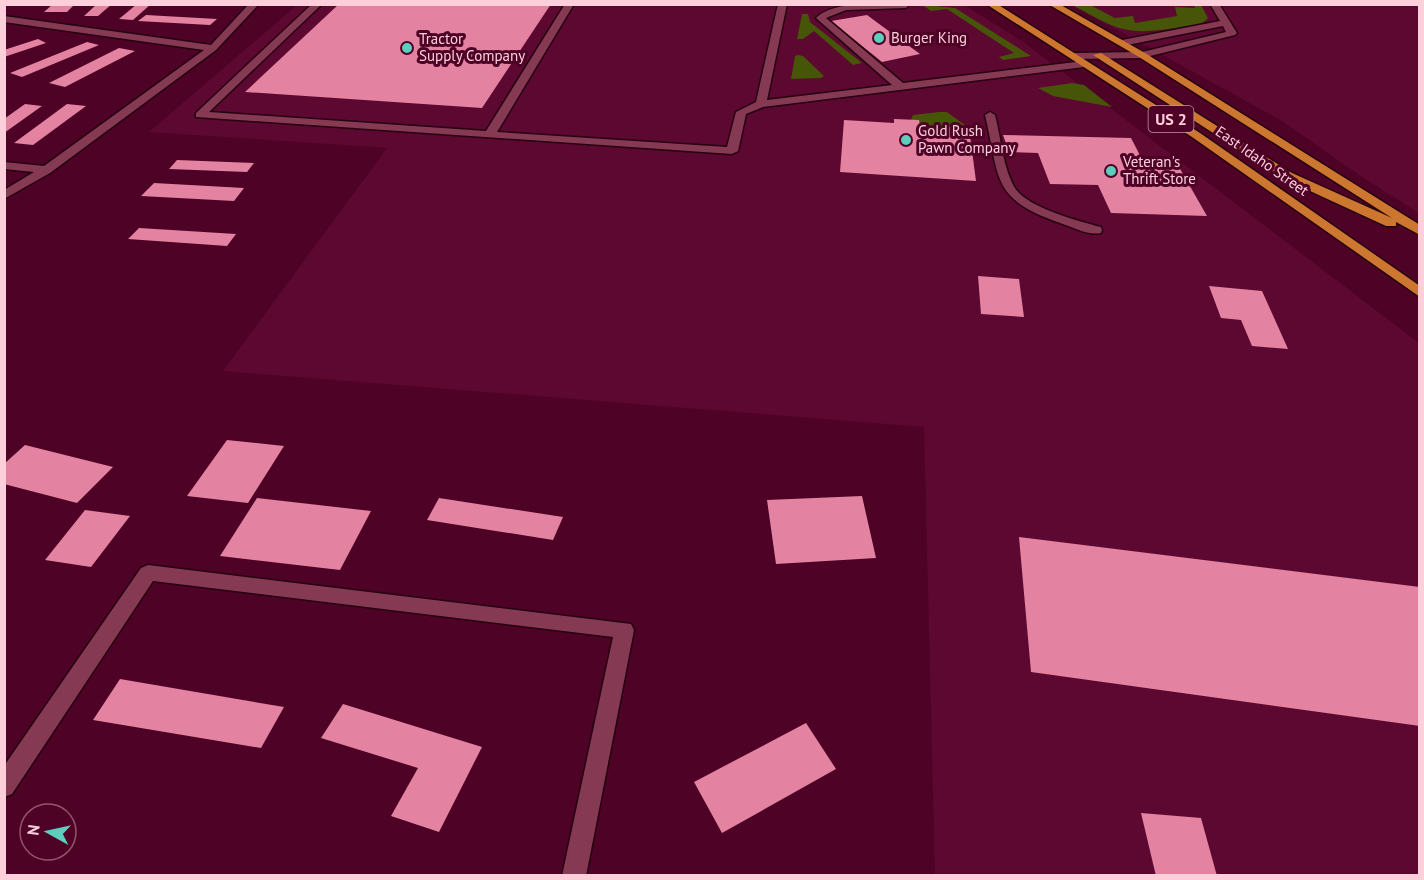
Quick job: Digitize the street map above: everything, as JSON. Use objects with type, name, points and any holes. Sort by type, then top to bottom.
[{"type":"highway","name":"East Idaho Street","points":[[990,4],[1196,135],[1419,293]]},
{"type":"highway","name":"East Idaho Street","points":[[1052,4],[1142,55],[1419,231]]},
{"type":"highway","points":[[1098,55],[1288,176],[1419,235]]},
{"type":"lane","points":[[4,195],[46,170],[213,48],[255,4]]},
{"type":"lane","points":[[318,4],[200,115],[732,151],[741,112],[761,104],[1084,64]]},
{"type":"lane","points":[[489,136],[570,4]]},
{"type":"lane","points":[[761,104],[783,4]]},
{"type":"lane","points":[[901,87],[821,18],[826,12],[846,7],[906,4]]},
{"type":"lane","points":[[1073,56],[1142,55],[1232,33],[1214,4]]},
{"type":"lane","points":[[4,19],[213,48]]},
{"type":"lane","points":[[1122,43],[1226,23]]},
{"type":"lane","points":[[990,115],[1010,190],[1030,205],[1062,221],[1096,230]]},
{"type":"lane","points":[[4,165],[46,170]]},
{"type":"lane","points":[[4,786],[148,573],[624,630],[574,876]]},
{"type":"shaded area","points":[[297,5],[964,5],[1022,41],[1419,343],[1419,875],[935,875],[924,427],[223,371],[387,148],[149,132]]},
{"type":"shaded area","points":[[1072,5],[1419,5],[1419,213],[1365,179],[1282,121]]},
{"type":"green space","points":[[1072,5],[1090,5],[1115,18],[1133,16],[1135,23],[1177,16],[1175,7],[1195,8],[1194,5],[1201,5],[1208,18],[1193,25],[1163,30],[1135,31],[1113,26]]},
{"type":"green space","points":[[924,6],[955,8],[1031,56],[1003,60],[999,57],[1014,53],[947,9],[931,11]]},
{"type":"green space","points":[[802,14],[808,14],[810,22],[862,63],[853,65],[814,31],[803,39],[797,39]]},
{"type":"green space","points":[[795,56],[803,56],[824,76],[791,79]]},
{"type":"green space","points":[[1072,83],[1084,85],[1112,107],[1053,96],[1038,88]]},
{"type":"green space","points":[[947,112],[969,128],[920,125],[919,121],[911,120],[913,115]]},
{"type":"building","points":[[53,4],[75,4],[67,12],[44,12]]},
{"type":"building","points":[[97,4],[112,4],[98,16],[84,16]]},
{"type":"building","points":[[137,4],[151,4],[133,20],[119,19]]},
{"type":"building","name":"Tractor Supply Company","points":[[339,4],[551,4],[482,108],[245,92]]},
{"type":"building","points":[[146,15],[217,19],[210,25],[138,21]]},
{"type":"building","points":[[867,15],[920,54],[882,62],[831,21]]},
{"type":"building","points":[[38,39],[46,43],[4,57],[4,50]]},
{"type":"building","points":[[87,42],[99,45],[22,77],[10,73]]},
{"type":"building","points":[[119,48],[135,51],[65,87],[49,83]]},
{"type":"building","points":[[25,104],[42,106],[4,133],[4,119]]},
{"type":"building","points":[[67,104],[86,106],[33,145],[14,143]]},
{"type":"building","points":[[894,119],[919,120],[920,125],[969,128],[976,181],[840,172],[844,120],[894,123]]},
{"type":"building","points":[[1003,135],[1131,138],[1146,167],[1179,167],[1207,216],[1111,213],[1098,185],[1050,184],[1038,153],[1009,152]]},
{"type":"building","points":[[177,160],[254,163],[247,172],[169,169]]},
{"type":"building","points":[[154,183],[244,188],[234,201],[141,196]]},
{"type":"building","points":[[139,228],[236,234],[227,246],[128,239]]},
{"type":"building","points":[[978,276],[1019,279],[1024,317],[981,314]]},
{"type":"building","points":[[1209,286],[1262,291],[1288,349],[1252,346],[1241,320],[1221,318]]},
{"type":"building","points":[[227,440],[284,446],[248,503],[187,496]]},
{"type":"building","points":[[25,445],[113,467],[77,503],[4,484],[4,464]]},
{"type":"building","points":[[862,496],[876,558],[776,564],[767,500]]},
{"type":"building","points":[[257,498],[371,511],[340,570],[220,556]]},
{"type":"building","points":[[439,498],[563,517],[553,540],[427,520]]},
{"type":"building","points":[[85,510],[130,516],[91,567],[45,560]]},
{"type":"building","points":[[1019,537],[1420,587],[1420,726],[1031,672]]},
{"type":"building","points":[[120,679],[284,707],[261,748],[93,720]]},
{"type":"building","points":[[343,704],[482,747],[439,832],[391,816],[418,768],[321,738]]},
{"type":"building","points":[[806,723],[836,769],[722,833],[694,782]]},
{"type":"building","points":[[1141,813],[1201,818],[1217,876],[1156,876]]},
{"type":"place","name":"Burger King","points":[[879,38]]},
{"type":"place","name":"Tractor Supply Company","points":[[407,48]]},
{"type":"place","name":"Gold Rush Pawn Company","points":[[906,140]]},
{"type":"place","name":"Veteran's Thrift Store","points":[[1111,171]]}]
